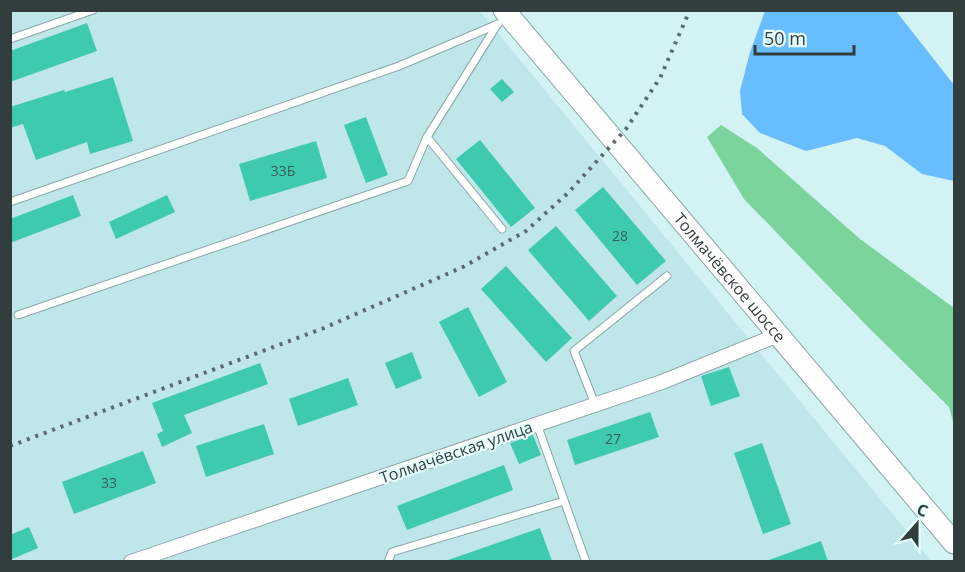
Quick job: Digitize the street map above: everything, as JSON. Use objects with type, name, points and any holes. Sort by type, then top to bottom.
[{"type":"main road","name":"Толмачёвское шоссе","points":[[504,18],[954,543]]},
{"type":"street","name":"Толмачёвская улица","points":[[131,561],[662,382],[778,335]]},
{"type":"lane","points":[[10,39],[93,10]]},
{"type":"lane","points":[[18,315],[408,181],[427,137],[504,18]]},
{"type":"lane","points":[[10,202],[399,66],[504,18]]},
{"type":"lane","points":[[427,137],[502,229]]},
{"type":"lane","points":[[595,404],[574,351],[667,276]]},
{"type":"lane","points":[[537,424],[586,561]]},
{"type":"lane","points":[[388,561],[392,552],[564,501]]},
{"type":"shaded area","points":[[10,11],[480,11],[931,561],[11,561]]},
{"type":"green space","points":[[721,125],[757,148],[860,239],[954,308],[954,425],[949,407],[744,199],[707,137]]},
{"type":"water","points":[[765,11],[896,11],[954,85],[954,181],[922,174],[885,146],[857,138],[806,151],[760,133],[742,114],[740,91],[750,52]]},
{"type":"building","points":[[87,23],[97,51],[10,82],[10,51]]},
{"type":"building","points":[[113,77],[133,141],[90,154],[87,142],[36,160],[23,124],[10,128],[10,107]]},
{"type":"building","points":[[502,79],[514,92],[502,102],[490,89]]},
{"type":"building","points":[[366,117],[388,175],[366,183],[344,125]]},
{"type":"building","points":[[480,140],[535,208],[511,227],[456,159]]},
{"type":"building","points":[[316,141],[327,178],[250,201],[239,164]]},
{"type":"building","points":[[603,187],[666,261],[637,285],[575,210]]},
{"type":"building","points":[[73,195],[81,216],[10,243],[10,219]]},
{"type":"building","points":[[167,195],[175,212],[116,239],[109,222]]},
{"type":"building","points":[[556,226],[617,296],[589,321],[528,250]]},
{"type":"building","points":[[506,266],[572,338],[546,362],[481,289]]},
{"type":"building","points":[[468,307],[507,382],[479,397],[439,322]]},
{"type":"building","points":[[412,352],[422,378],[396,389],[385,363]]},
{"type":"building","points":[[260,363],[268,384],[184,415],[192,433],[162,447],[157,434],[163,431],[152,403]]},
{"type":"building","points":[[729,367],[740,396],[711,406],[701,376]]},
{"type":"building","points":[[348,378],[358,405],[298,426],[289,399]]},
{"type":"building","points":[[650,412],[659,437],[575,465],[567,440]]},
{"type":"building","points":[[264,424],[274,454],[206,477],[196,446]]},
{"type":"building","points":[[533,435],[541,455],[519,464],[510,443]]},
{"type":"building","points":[[762,443],[791,524],[763,534],[734,453]]},
{"type":"building","points":[[143,451],[156,483],[74,514],[62,482]]},
{"type":"building","points":[[504,465],[513,490],[407,530],[397,506]]},
{"type":"building","points":[[29,527],[38,548],[10,560],[10,535]]},
{"type":"building","points":[[540,528],[552,561],[448,561],[448,560]]},
{"type":"building","points":[[821,541],[828,561],[769,561],[769,560]]},
{"type":"railway","points":[[10,446],[324,328],[463,267],[526,231],[568,193],[626,129],[660,78],[690,10]]}]
